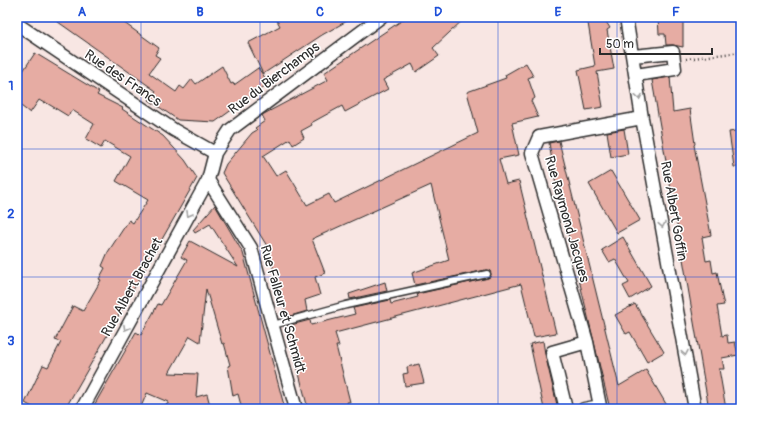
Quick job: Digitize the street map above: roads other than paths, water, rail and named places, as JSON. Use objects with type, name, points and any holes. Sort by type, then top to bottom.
[{"type":"street","name":"Rue du Bierchamps","points":[[208,180],[215,153],[230,130],[381,17]]},
{"type":"street","name":"Rue Albert Goffin","points":[[626,17],[642,118],[695,409]]},
{"type":"street","name":"Rue des Francs","points":[[17,24],[174,130],[215,153]]},
{"type":"street","points":[[632,56],[673,52],[675,69],[636,75]]},
{"type":"street","name":"Rue Raymond Jacques","points":[[584,409],[600,406],[587,342],[532,153],[539,137],[642,118]]},
{"type":"street","name":"Rue Falleur et Schmidt","points":[[208,180],[251,248],[296,409]]},
{"type":"street","name":"Rue Albert Brachet","points":[[82,409],[208,180]]},
{"type":"street","points":[[566,409],[552,352],[587,342]]},
{"type":"lane","points":[[273,324],[346,305],[487,274]]}]
